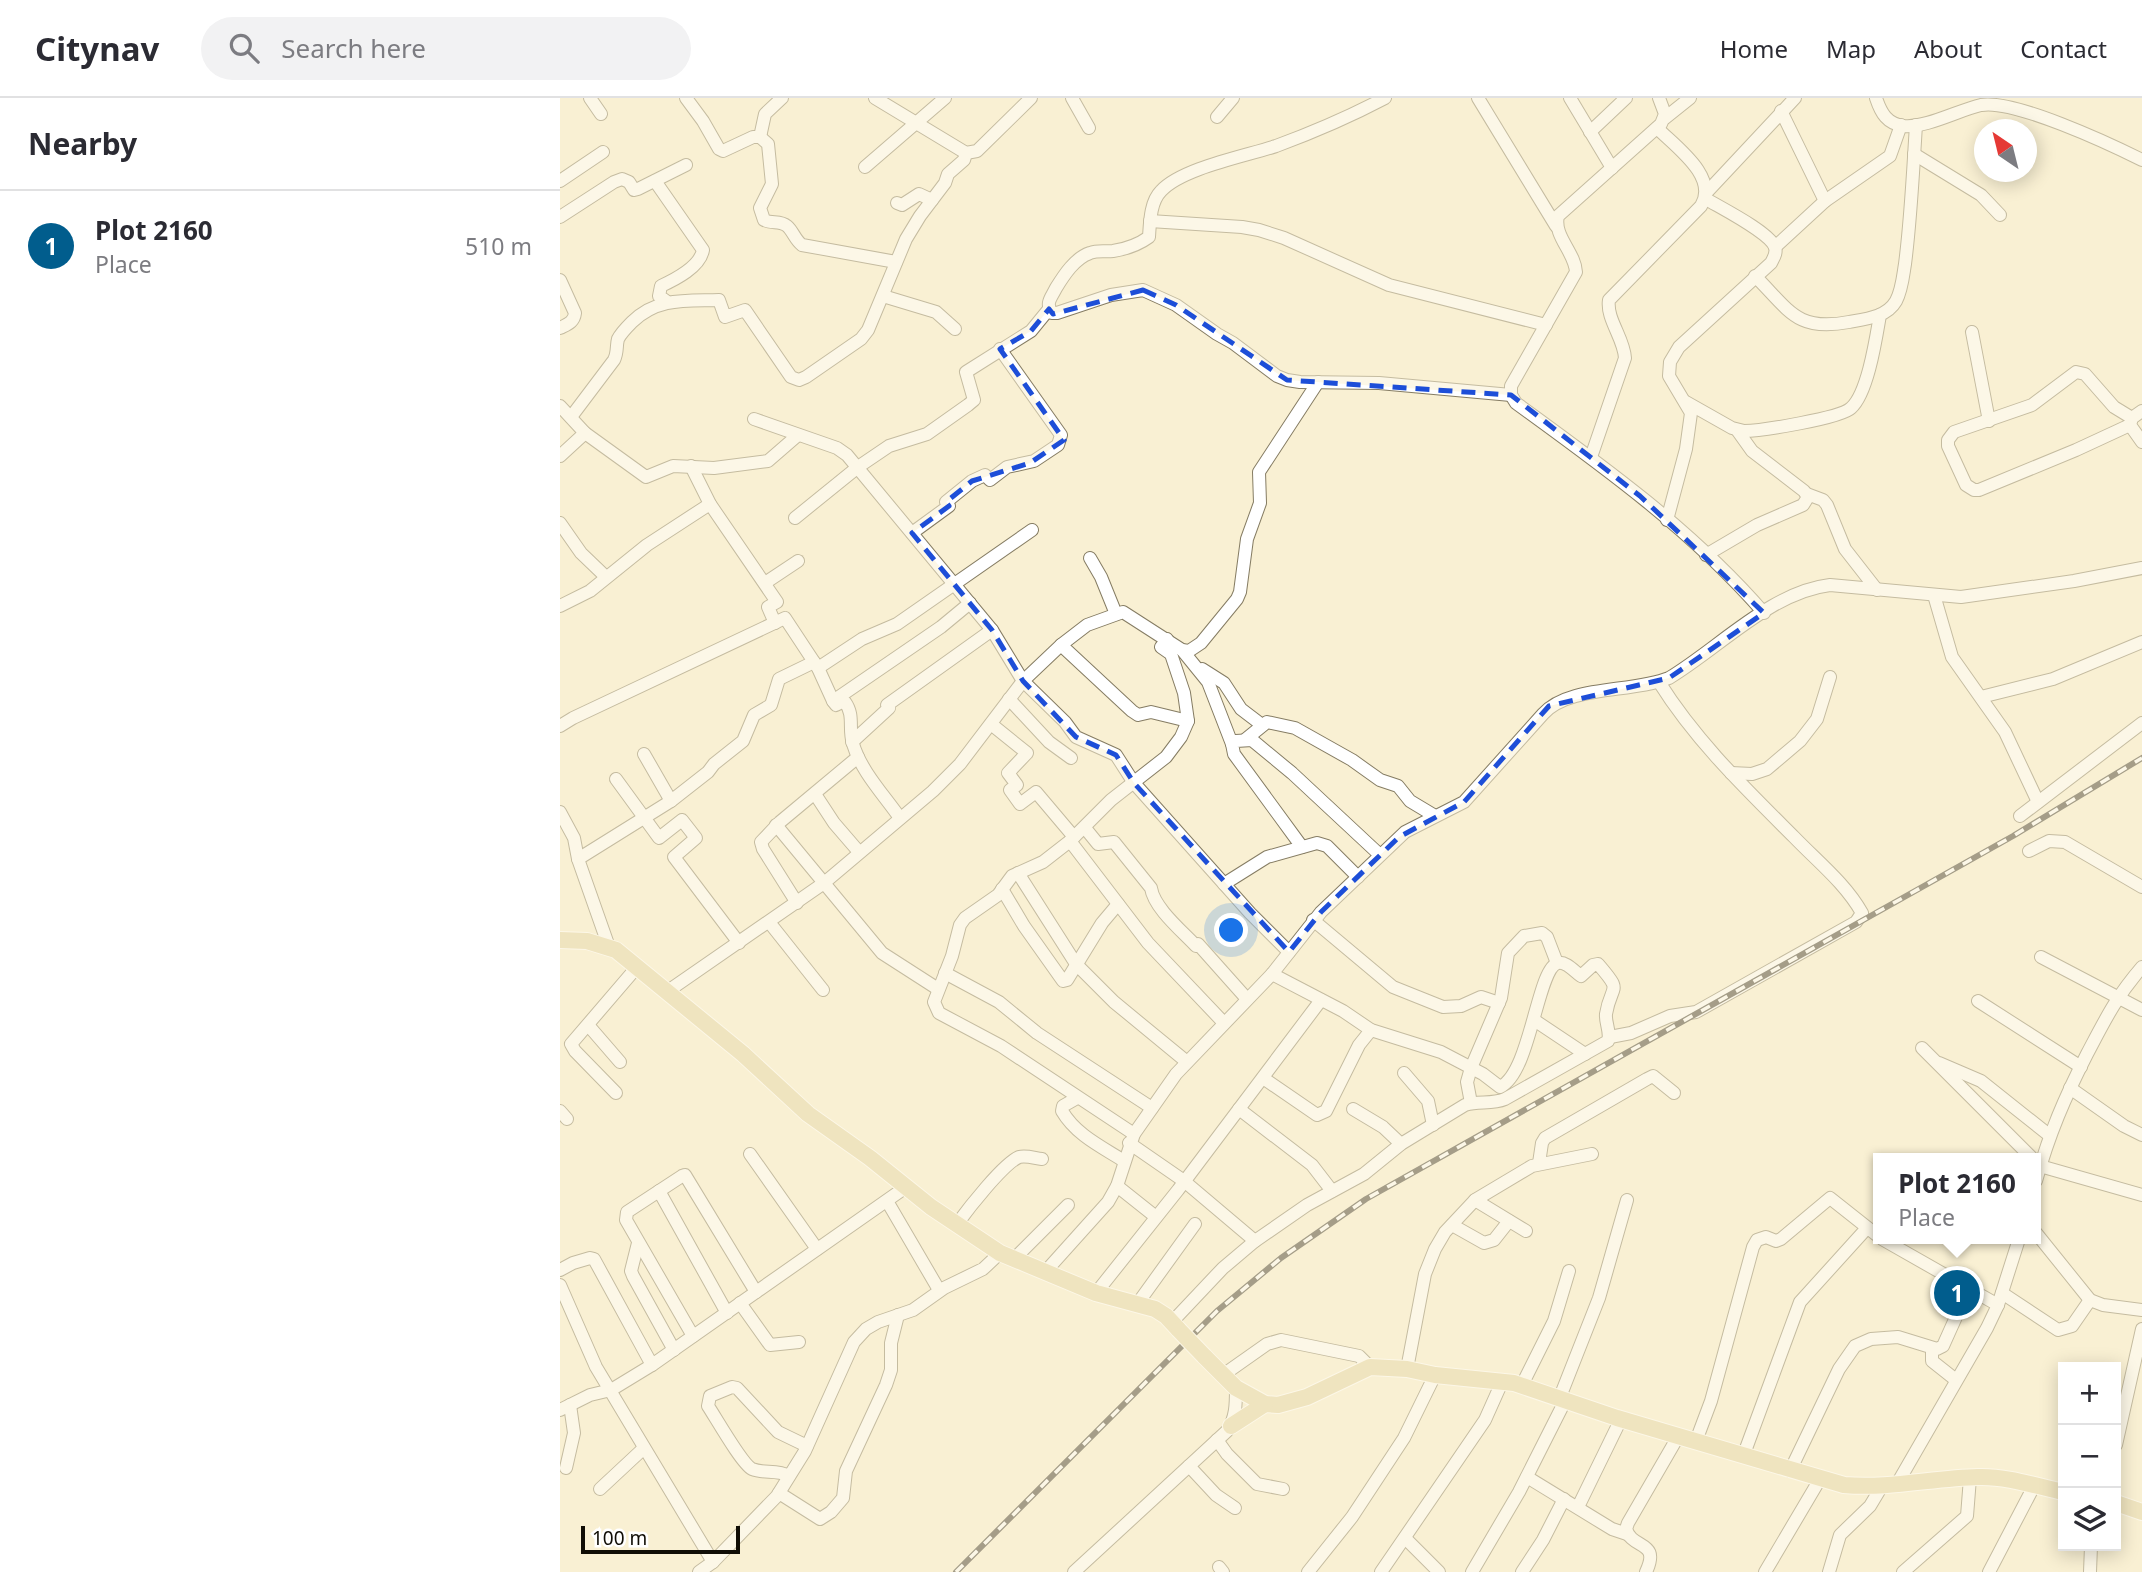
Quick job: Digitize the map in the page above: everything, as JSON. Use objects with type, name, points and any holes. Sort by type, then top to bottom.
[{"type":"main road","points":[[560,940],[587,941],[609,947],[668,991],[743,1054],[808,1114],[870,1158],[930,1207],[1007,1256],[1096,1293],[1155,1309],[1236,1388],[1265,1404],[1278,1405],[1307,1397],[1370,1367],[1407,1369],[1522,1385],[1621,1419],[1844,1486],[1970,1478],[2005,1480],[2058,1491]]},
{"type":"main road","points":[[1231,1426],[1265,1404]]},
{"type":"main road","points":[[2121,1505],[2142,1512]]},
{"type":"street","points":[[590,98],[601,114]]},
{"type":"street","points":[[686,98],[704,121],[719,149],[723,151],[753,137],[760,137],[768,144],[772,184],[760,208],[764,220],[788,226],[802,245],[896,261]]},
{"type":"street","points":[[760,137],[765,114],[782,98]]},
{"type":"street","points":[[875,98],[966,153],[977,150],[1027,100]]},
{"type":"street","points":[[865,167],[945,98]]},
{"type":"street","points":[[1072,98],[1089,128]]},
{"type":"street","points":[[1217,117],[1233,98]]},
{"type":"street","points":[[1385,98],[1326,127],[1173,182],[1156,197],[1149,237],[1139,244],[1082,257],[1065,273],[1048,303],[1049,309],[1056,313],[1111,295],[1148,291],[1176,305],[1233,342],[1277,376],[1300,382],[1379,383],[1511,394]]},
{"type":"street","points":[[1478,98],[1556,226],[1574,261],[1576,272],[1511,386],[1511,394],[1516,403],[1591,457],[1667,520],[1744,590],[1764,613]]},
{"type":"street","points":[[1570,98],[1612,168]]},
{"type":"street","points":[[1590,132],[1626,98]]},
{"type":"street","points":[[1659,98],[1665,108],[1661,123]]},
{"type":"street","points":[[1556,226],[1558,216],[1563,211],[1690,98]]},
{"type":"street","points":[[1591,457],[1625,358],[1624,346],[1608,308],[1609,300],[1795,98]]},
{"type":"street","points":[[1876,98],[1889,121],[1901,125],[1916,125],[1980,106],[2012,107],[2142,160]]},
{"type":"street","points":[[1781,111],[1825,201]]},
{"type":"street","points":[[1661,123],[1704,179],[1707,196],[1766,236],[1776,252],[1771,262],[1690,336],[1672,356],[1669,376],[1686,402],[1691,413],[1691,424],[1667,520]]},
{"type":"street","points":[[1775,247],[1825,201],[1890,156],[1901,125]]},
{"type":"street","points":[[1755,276],[1797,318],[1807,323],[1830,326],[1881,315],[1897,300],[1902,285],[1912,202],[1916,125]]},
{"type":"street","points":[[560,181],[603,152]]},
{"type":"street","points":[[571,416],[614,360],[618,338],[626,328],[641,314],[666,301],[719,300],[725,317],[745,310],[790,377],[799,380],[861,339],[869,330],[906,239],[945,183],[948,174],[964,160],[966,153]]},
{"type":"street","points":[[1914,154],[1985,197],[2000,215]]},
{"type":"street","points":[[561,215],[614,182],[622,179],[629,182],[634,190],[686,165]]},
{"type":"street","points":[[655,181],[703,250],[702,256],[687,270],[661,286],[659,296],[666,301]]},
{"type":"street","points":[[897,203],[902,205],[919,194],[932,200]]},
{"type":"street","points":[[1150,221],[1259,230],[1284,238],[1389,285],[1546,325]]},
{"type":"street","points":[[560,280],[575,313],[570,323],[560,328]]},
{"type":"street","points":[[883,296],[936,312],[955,329]]},
{"type":"street","points":[[795,518],[858,467],[889,446],[927,434],[968,405],[974,400],[974,396],[965,372],[1031,331],[1049,309]]},
{"type":"street","points":[[1686,402],[1737,430],[1750,431],[1849,411],[1865,380],[1881,315]]},
{"type":"street","points":[[1972,332],[1989,421]]},
{"type":"street","points":[[912,533],[949,506],[946,502],[972,481],[985,475],[990,480],[1007,467],[1030,463],[1058,444],[1061,435],[1000,349]]},
{"type":"street","points":[[2135,418],[2037,467],[1973,490],[1962,478],[1948,446],[1948,440],[1957,430],[2032,405],[2071,375],[2081,372],[2089,377],[2114,407],[2135,418],[2142,442]]},
{"type":"street","points":[[1182,650],[1189,651],[1201,643],[1237,598],[1247,539],[1260,503],[1259,472],[1318,382]]},
{"type":"street","points":[[560,406],[585,433],[646,477],[673,466],[714,468],[768,461],[798,435]]},
{"type":"street","points":[[754,419],[836,448],[847,455],[992,630],[1023,681],[1065,722],[1076,737],[1116,755],[1134,783],[1289,952]]},
{"type":"street","points":[[1737,430],[1752,452],[1807,494],[1823,500],[1828,505],[1844,549],[1877,590]]},
{"type":"street","points":[[560,456],[585,433]]},
{"type":"street","points":[[691,466],[710,504],[777,602],[768,607],[816,665],[836,705],[845,702],[853,715],[850,728],[858,757],[900,818]]},
{"type":"street","points":[[1706,555],[1757,525],[1807,502],[1807,494]]},
{"type":"street","points":[[560,606],[590,591],[647,545],[710,504]]},
{"type":"street","points":[[560,523],[581,553],[607,578]]},
{"type":"street","points":[[578,859],[671,801],[743,741],[754,715],[771,705],[779,679],[816,665],[862,639],[897,624],[1032,530]]},
{"type":"street","points":[[1090,558],[1116,614]]},
{"type":"street","points":[[765,583],[798,561]]},
{"type":"street","points":[[1046,1271],[1094,1220],[1117,1186],[1131,1138],[1152,1108],[1187,1062],[1272,974],[1313,920],[1405,832],[1464,802],[1557,701],[1659,682],[1685,668],[1780,602],[1812,588],[1830,586],[1961,597],[1987,595],[2142,568]]},
{"type":"street","points":[[1934,595],[1952,656],[2005,732],[2038,802]]},
{"type":"street","points":[[833,701],[941,627],[970,603]]},
{"type":"street","points":[[668,991],[824,883],[950,774],[1023,681],[1061,645],[1087,625],[1123,612],[1182,650],[1196,666],[1208,682],[1234,754],[1302,847]]},
{"type":"street","points":[[560,726],[780,621]]},
{"type":"street","points":[[852,742],[888,708],[887,705],[992,630]]},
{"type":"street","points":[[1167,639],[1161,647],[1171,654],[1184,693],[1188,722],[1181,737],[1172,750],[1111,800],[1072,839],[1043,862],[1008,880],[998,895],[969,914],[960,925],[952,956],[934,1002],[939,1013],[1001,1046],[1131,1138],[1255,1241]]},
{"type":"street","points":[[1980,696],[2059,676],[2142,642]]},
{"type":"street","points":[[1061,645],[1138,715],[1151,712],[1188,722]]},
{"type":"street","points":[[1196,666],[1224,683],[1241,709],[1262,725]]},
{"type":"street","points":[[1731,773],[1752,774],[1766,769],[1800,741],[1817,719],[1830,677]]},
{"type":"street","points":[[1175,1326],[1223,1268],[1255,1241],[1307,1205],[1364,1174],[1401,1144],[1471,1102],[1491,1103],[1505,1099],[1610,1038],[1631,1033],[1665,1018],[1696,1012],[1856,922],[1861,916],[1861,911],[1840,882],[1731,773],[1689,726],[1659,682]]},
{"type":"street","points":[[1009,699],[1049,742],[1071,758]]},
{"type":"street","points":[[1232,744],[1246,739],[1262,725],[1272,722],[1295,727],[1352,760],[1380,780],[1398,786],[1410,801],[1435,816]]},
{"type":"street","points":[[2020,816],[2142,723]]},
{"type":"street","points":[[991,724],[1027,753],[1008,773],[1017,785],[1010,790],[1020,804],[1036,792],[1148,943],[1224,1023]]},
{"type":"street","points":[[1246,739],[1252,740],[1292,773],[1380,855]]},
{"type":"street","points":[[644,754],[671,801]]},
{"type":"street","points":[[797,903],[761,842],[776,825],[858,757]]},
{"type":"street","points":[[616,779],[659,838],[682,820],[696,838],[674,857],[739,943]]},
{"type":"street","points":[[815,794],[834,823],[859,852]]},
{"type":"street","points":[[560,812],[575,838],[578,859],[609,947]]},
{"type":"street","points":[[776,825],[882,953],[938,989]]},
{"type":"street","points":[[1085,828],[1098,844],[1114,842],[1151,888],[1152,897],[1196,946],[1199,944],[1247,999]]},
{"type":"street","points":[[2029,850],[2049,841],[2065,842],[2142,887]]},
{"type":"street","points":[[1224,884],[1267,857],[1323,843],[1358,877]]},
{"type":"street","points":[[1018,873],[1076,964],[1114,1002],[1187,1062]]},
{"type":"street","points":[[1002,889],[1060,979],[1067,980],[1102,923],[1118,904]]},
{"type":"street","points":[[1024,926],[1045,917]]},
{"type":"street","points":[[1313,920],[1393,987],[1443,1007],[1461,1006],[1485,996],[1499,1003]]},
{"type":"street","points":[[769,922],[823,990]]},
{"type":"street","points":[[1471,1102],[1467,1089],[1471,1068],[1499,1003],[1508,953],[1524,936],[1542,933],[1547,937],[1558,963]]},
{"type":"street","points":[[2041,957],[2142,1010]]},
{"type":"street","points":[[1272,974],[1371,1030],[1441,1052],[1500,1087],[1511,1078],[1534,1020],[1549,970],[1558,963],[1563,963],[1581,975],[1592,965],[1598,964],[1613,981],[1614,991],[1606,1013],[1610,1038]]},
{"type":"street","points":[[616,1093],[571,1044],[637,967]]},
{"type":"street","points":[[2040,1153],[2116,998],[2142,967]]},
{"type":"street","points":[[945,973],[999,1002],[1037,1033],[1152,1108]]},
{"type":"street","points":[[1096,1293],[1321,1000]]},
{"type":"street","points":[[1978,1001],[2081,1067]]},
{"type":"street","points":[[1534,1020],[1585,1054]]},
{"type":"street","points":[[588,1025],[620,1062]]},
{"type":"street","points":[[1263,1078],[1317,1115],[1322,1114],[1330,1104],[1359,1045],[1371,1030]]},
{"type":"street","points":[[1922,1048],[2027,1153]]},
{"type":"street","points":[[1935,1061],[1981,1081],[2049,1135]]},
{"type":"street","points":[[1405,1073],[1428,1101],[1433,1125]]},
{"type":"street","points":[[1539,1163],[1545,1138],[1647,1079],[1653,1076],[1657,1078],[1674,1093]]},
{"type":"street","points":[[2070,1088],[2113,1119],[2142,1135]]},
{"type":"street","points":[[1077,1098],[1063,1106],[1065,1116],[1082,1135],[1124,1161]]},
{"type":"street","points":[[1239,1109],[1312,1165],[1332,1191]]},
{"type":"street","points":[[1353,1109],[1376,1122],[1401,1144]]},
{"type":"street","points":[[750,1154],[817,1249]]},
{"type":"street","points":[[1407,1369],[1427,1267],[1438,1243],[1452,1225],[1475,1200],[1489,1190],[1539,1163],[1592,1154]]},
{"type":"street","points":[[957,1224],[973,1202],[1014,1161],[1024,1156],[1042,1159]]},
{"type":"street","points":[[2041,1164],[2142,1195]]},
{"type":"street","points":[[693,1336],[638,1243],[625,1215],[659,1191],[682,1176],[688,1178],[756,1292]]},
{"type":"street","points":[[1117,1186],[1156,1217]]},
{"type":"street","points":[[566,1468],[574,1433],[565,1407],[590,1395],[611,1390],[652,1365],[906,1187]]},
{"type":"street","points":[[659,1191],[727,1313]]},
{"type":"street","points":[[1696,1441],[1711,1401],[1757,1240],[1766,1237],[1776,1241],[1781,1239],[1830,1198],[1873,1233]]},
{"type":"street","points":[[1475,1200],[1526,1231]]},
{"type":"street","points":[[1472,1572],[1527,1476],[1563,1398],[1599,1298],[1627,1200]]},
{"type":"street","points":[[887,1201],[939,1290]]},
{"type":"street","points":[[699,1572],[713,1562],[779,1493],[807,1446],[854,1342],[866,1329],[878,1321],[912,1310],[939,1290],[1007,1256],[1068,1205]]},
{"type":"street","points":[[1452,1225],[1485,1243],[1494,1240],[1510,1221]]},
{"type":"street","points":[[1138,1303],[1195,1224]]},
{"type":"street","points":[[1744,1454],[1800,1302],[1867,1228]]},
{"type":"street","points":[[2041,1239],[2090,1300],[2103,1305],[2142,1310]]},
{"type":"street","points":[[638,1243],[631,1271],[674,1350]]},
{"type":"street","points":[[1891,1244],[1969,1288],[2000,1299],[2058,1330],[2071,1326],[2090,1300]]},
{"type":"street","points":[[1829,1572],[1840,1535],[1889,1485],[1956,1380],[2000,1299],[2017,1244]]},
{"type":"street","points":[[560,1270],[584,1259],[594,1259],[652,1365]]},
{"type":"street","points":[[1522,1385],[1554,1321],[1569,1271]]},
{"type":"street","points":[[1790,1471],[1839,1369],[1855,1346],[1871,1339],[1898,1337],[1932,1349],[1943,1346],[1969,1288]]},
{"type":"street","points":[[562,1293],[596,1367],[713,1562]]},
{"type":"street","points":[[740,1303],[770,1345],[799,1342]]},
{"type":"street","points":[[779,1493],[820,1519],[841,1502],[843,1477],[887,1385],[891,1370],[891,1343],[898,1315]]},
{"type":"street","points":[[2120,1425],[2142,1329]]},
{"type":"street","points":[[1223,1375],[1268,1344],[1281,1340],[1355,1355],[1365,1360],[1370,1367]]},
{"type":"street","points":[[1932,1349],[1932,1361],[1956,1380]]},
{"type":"street","points":[[1308,1572],[1352,1517],[1404,1438],[1435,1375]]},
{"type":"street","points":[[1381,1572],[1490,1412],[1502,1382]]},
{"type":"street","points":[[789,1476],[779,1471],[757,1470],[746,1464],[708,1406],[710,1396],[732,1387],[737,1388],[778,1432],[807,1446]]},
{"type":"street","points":[[1082,1569],[1231,1426],[1236,1406],[1236,1388]]},
{"type":"street","points":[[1578,1507],[1621,1419]]},
{"type":"street","points":[[1627,1534],[1628,1523],[1679,1435]]},
{"type":"street","points":[[1217,1440],[1257,1484],[1283,1489]]},
{"type":"street","points":[[600,1489],[643,1448]]},
{"type":"street","points":[[1189,1466],[1216,1495],[1235,1508]]},
{"type":"street","points":[[1527,1476],[1612,1529],[1627,1534],[1648,1551],[1648,1571]]},
{"type":"street","points":[[1903,1572],[1967,1516],[1970,1478]]},
{"type":"street","points":[[1765,1572],[1819,1479]]},
{"type":"street","points":[[1989,1572],[2035,1486]]},
{"type":"street","points":[[1522,1572],[1543,1540],[1564,1499]]},
{"type":"street","points":[[1405,1538],[1439,1572]]},
{"type":"street","points":[[2090,1572],[2091,1551]]},
{"type":"highlighted area","points":[[1143,290],[1176,305],[1287,380],[1511,395],[1640,496],[1764,613],[1669,678],[1549,706],[1464,802],[1399,837],[1321,912],[1289,952],[1134,783],[1116,755],[1076,737],[1023,681],[992,630],[912,533],[949,506],[946,502],[972,481],[1030,463],[1064,440],[1000,349],[1031,331],[1049,309],[1053,314]]},
{"type":"railway","points":[[956,1572],[1217,1311],[1281,1258],[1366,1199],[2013,836],[2142,758]]},
{"type":"place","name":"Plot 2160","points":[[1957,1293]]}]
